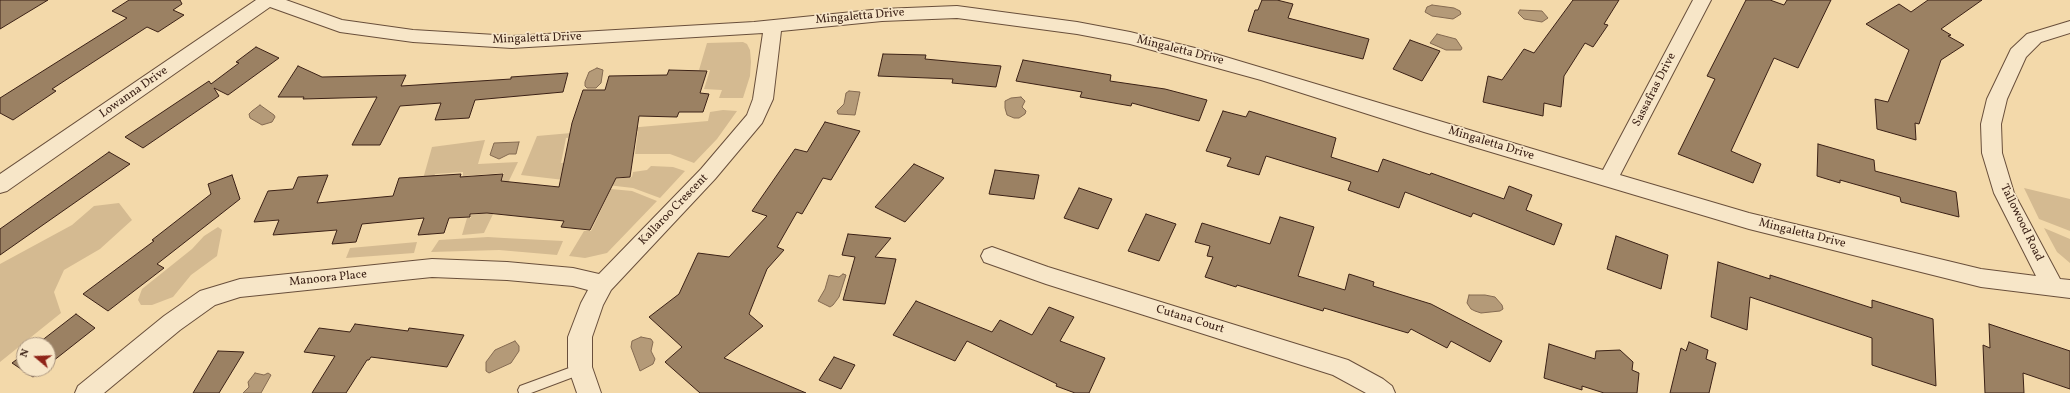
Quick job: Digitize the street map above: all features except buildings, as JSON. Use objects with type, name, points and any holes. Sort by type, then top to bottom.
[{"type":"street","name":"Mingaletta Drive","points":[[268,0],[340,26],[413,36],[512,42],[754,28],[943,6],[957,12],[1076,28],[1130,38],[1199,55],[1749,221],[1981,278],[2061,288]]},
{"type":"street","name":"Lowanna Drive","points":[[0,185],[268,0]]},
{"type":"street","name":"Sassafras Drive","points":[[1608,179],[1702,0]]},
{"type":"street","name":"Kallaroo Crescent","points":[[583,385],[580,338],[592,303],[602,284],[708,174],[755,118],[764,99],[773,25]]},
{"type":"street","name":"Tallowood Road","points":[[2061,288],[2004,193],[1992,154],[1991,124],[1997,99],[2018,54],[2034,38],[2070,27]]},
{"type":"street","name":"Cutana Court","points":[[992,256],[1046,275],[1340,367],[1375,386],[1383,393]]},
{"type":"street","name":"Manoora Place","points":[[87,393],[172,323],[208,298],[240,288],[432,268],[508,271],[573,277],[602,284]]},
{"type":"lane","points":[[524,390],[583,385]]},
{"type":"shaded area","points":[[1432,5],[1454,8],[1460,11],[1461,14],[1453,19],[1432,16],[1425,12],[1427,7]]},
{"type":"shaded area","points":[[1520,10],[1542,11],[1548,18],[1542,22],[1524,19],[1518,13]]},
{"type":"shaded area","points":[[1437,34],[1456,39],[1462,48],[1461,50],[1446,50],[1430,43]]},
{"type":"shaded area","points":[[743,42],[747,44],[750,50],[751,62],[750,76],[743,98],[719,98],[722,90],[704,89],[710,70],[699,70],[707,43]]},
{"type":"shaded area","points":[[597,68],[603,70],[601,83],[596,88],[587,88],[585,86],[585,82],[589,72]]},
{"type":"shaded area","points":[[849,91],[860,92],[855,115],[838,114],[837,111],[844,104],[846,93]]},
{"type":"shaded area","points":[[1021,97],[1025,101],[1022,107],[1026,111],[1025,114],[1019,118],[1014,118],[1007,115],[1005,101],[1011,98]]},
{"type":"shaded area","points":[[260,105],[274,115],[275,117],[272,122],[262,125],[250,118],[249,114]]},
{"type":"shaded area","points":[[723,110],[737,111],[717,139],[694,163],[670,154],[635,154],[638,131],[566,138],[561,163],[591,162],[598,181],[632,177],[633,172],[647,170],[651,166],[673,167],[685,171],[660,198],[633,188],[521,175],[537,136],[708,121],[710,112]]},
{"type":"shaded area","points":[[485,140],[478,164],[518,162],[484,233],[462,235],[467,218],[471,218],[471,215],[489,213],[494,199],[497,198],[504,173],[463,176],[463,172],[435,174],[431,185],[421,186],[432,147]]},
{"type":"shaded area","points":[[519,142],[516,154],[509,154],[499,159],[490,155],[494,143]]},
{"type":"shaded area","points":[[2024,188],[2070,199],[2070,231],[2039,219]]},
{"type":"shaded area","points":[[611,189],[632,191],[657,201],[607,253],[585,258],[569,256],[584,231],[591,231]]},
{"type":"shaded area","points":[[119,203],[132,220],[100,249],[64,270],[54,292],[61,313],[31,337],[16,337],[16,349],[0,362],[0,264],[72,225],[94,206]]},
{"type":"shaded area","points":[[218,227],[222,230],[217,256],[191,275],[173,297],[152,305],[141,305],[138,300],[142,289],[192,249],[204,236]]},
{"type":"shaded area","points":[[2044,228],[2070,239],[2070,263],[2057,252]]},
{"type":"shaded area","points":[[488,237],[563,241],[557,255],[499,250],[431,252],[439,240]]},
{"type":"shaded area","points":[[417,242],[414,253],[346,258],[350,248]]},
{"type":"shaded area","points":[[843,274],[846,275],[839,297],[833,305],[830,307],[818,301],[825,289],[829,275],[839,277]]},
{"type":"shaded area","points":[[1469,295],[1485,295],[1495,297],[1502,305],[1503,309],[1500,311],[1481,313],[1475,311],[1471,309],[1467,303]]},
{"type":"shaded area","points":[[641,337],[651,339],[653,342],[651,351],[655,359],[653,364],[640,371],[631,347],[632,341]]},
{"type":"shaded area","points":[[515,341],[519,346],[519,351],[511,363],[489,373],[486,371],[486,362],[495,350]]},
{"type":"shaded area","points":[[255,373],[264,375],[268,373],[271,375],[261,393],[243,393],[249,387],[248,382]]}]
